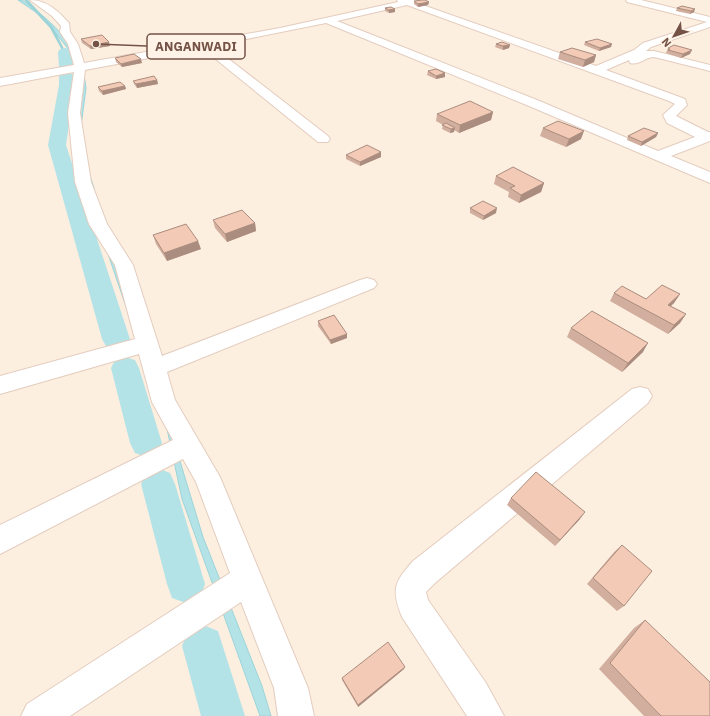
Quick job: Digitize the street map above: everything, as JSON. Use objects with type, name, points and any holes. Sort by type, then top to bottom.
[{"type":"street","points":[[34,0],[55,14],[66,25],[65,32],[73,44],[79,58],[80,68],[74,113],[83,182],[98,224],[124,265],[164,402],[207,477],[291,688],[296,716]]},
{"type":"street","points":[[630,0],[710,20]]},
{"type":"street","points":[[0,82],[204,45],[326,20],[407,1],[681,102],[681,105],[669,115],[672,120],[708,136]]},
{"type":"street","points":[[326,20],[533,103],[710,178]]},
{"type":"street","points":[[602,72],[638,52],[647,45],[710,24]]},
{"type":"street","points":[[204,45],[323,140]]},
{"type":"street","points":[[602,72],[647,54],[654,54],[710,68]]},
{"type":"street","points":[[658,156],[708,136]]},
{"type":"street","points":[[154,368],[368,284]]},
{"type":"street","points":[[0,385],[146,344]]},
{"type":"street","points":[[486,716],[474,695],[413,606],[410,587],[424,572],[640,396]]},
{"type":"street","points":[[0,540],[189,444]]},
{"type":"street","points":[[39,716],[248,579]]},
{"type":"water","points":[[18,0],[22,0],[37,11],[59,31],[70,47],[73,55],[50,26],[37,13]]},
{"type":"water","points":[[83,68],[86,88],[80,134],[83,155],[94,188],[99,215],[133,306],[203,537],[262,686],[271,716],[260,716],[182,499],[166,424],[91,204],[76,146]]},
{"type":"building","points":[[425,0],[429,2],[418,4],[414,1]]},
{"type":"building","points":[[682,6],[695,9],[691,11],[677,8]]},
{"type":"building","points":[[391,7],[395,9],[389,10],[385,8]]},
{"type":"building","points":[[102,35],[109,42],[90,46],[81,39]]},
{"type":"building","points":[[597,39],[612,44],[600,48],[585,42]]},
{"type":"building","points":[[502,42],[510,45],[503,46],[496,44]]},
{"type":"building","points":[[674,45],[692,50],[683,54],[668,50],[670,49],[668,48]]},
{"type":"building","points":[[572,48],[596,55],[585,60],[560,52]]},
{"type":"building","points":[[134,54],[141,59],[121,64],[115,58]]},
{"type":"building","points":[[436,69],[445,73],[436,76],[428,71]]},
{"type":"building","points":[[154,76],[157,80],[136,84],[133,81]]},
{"type":"building","points":[[120,82],[125,86],[102,91],[98,87]]},
{"type":"building","points":[[470,101],[493,112],[460,125],[437,114]]},
{"type":"building","points":[[558,121],[584,131],[569,139],[543,128]]},
{"type":"building","points":[[446,123],[455,128],[451,129],[442,125]]},
{"type":"building","points":[[644,128],[658,133],[642,142],[628,136]]},
{"type":"building","points":[[367,145],[381,152],[360,162],[346,155]]},
{"type":"building","points":[[513,167],[544,183],[521,195],[510,188],[515,186],[496,176]]},
{"type":"building","points":[[483,201],[497,208],[484,216],[470,208]]},
{"type":"building","points":[[242,210],[255,223],[225,234],[213,220]]},
{"type":"building","points":[[186,224],[198,241],[164,253],[153,235]]},
{"type":"building","points":[[662,285],[680,294],[668,305],[686,314],[674,325],[614,293],[622,286],[646,299]]},
{"type":"building","points":[[592,311],[648,343],[628,363],[571,328]]},
{"type":"building","points":[[334,315],[347,334],[330,340],[318,321]]},
{"type":"building","points":[[536,472],[585,512],[560,540],[511,498]]},
{"type":"building","points":[[622,545],[652,571],[624,606],[593,578]]},
{"type":"building","points":[[645,620],[710,682],[710,716],[661,716],[610,663]]},
{"type":"building","points":[[388,642],[405,667],[358,705],[342,678]]},
{"type":"waterway","points":[[26,0],[52,28],[65,52]]},
{"type":"waterway","points":[[65,52],[66,67]]},
{"type":"waterway","points":[[66,75],[67,85],[57,145],[116,339]]},
{"type":"waterway","points":[[125,368],[146,443]]},
{"type":"waterway","points":[[158,484],[186,584]]},
{"type":"waterway","points":[[203,646],[223,716]]},
{"type":"place","name":"ANGANWADI","points":[[96,44]]}]
